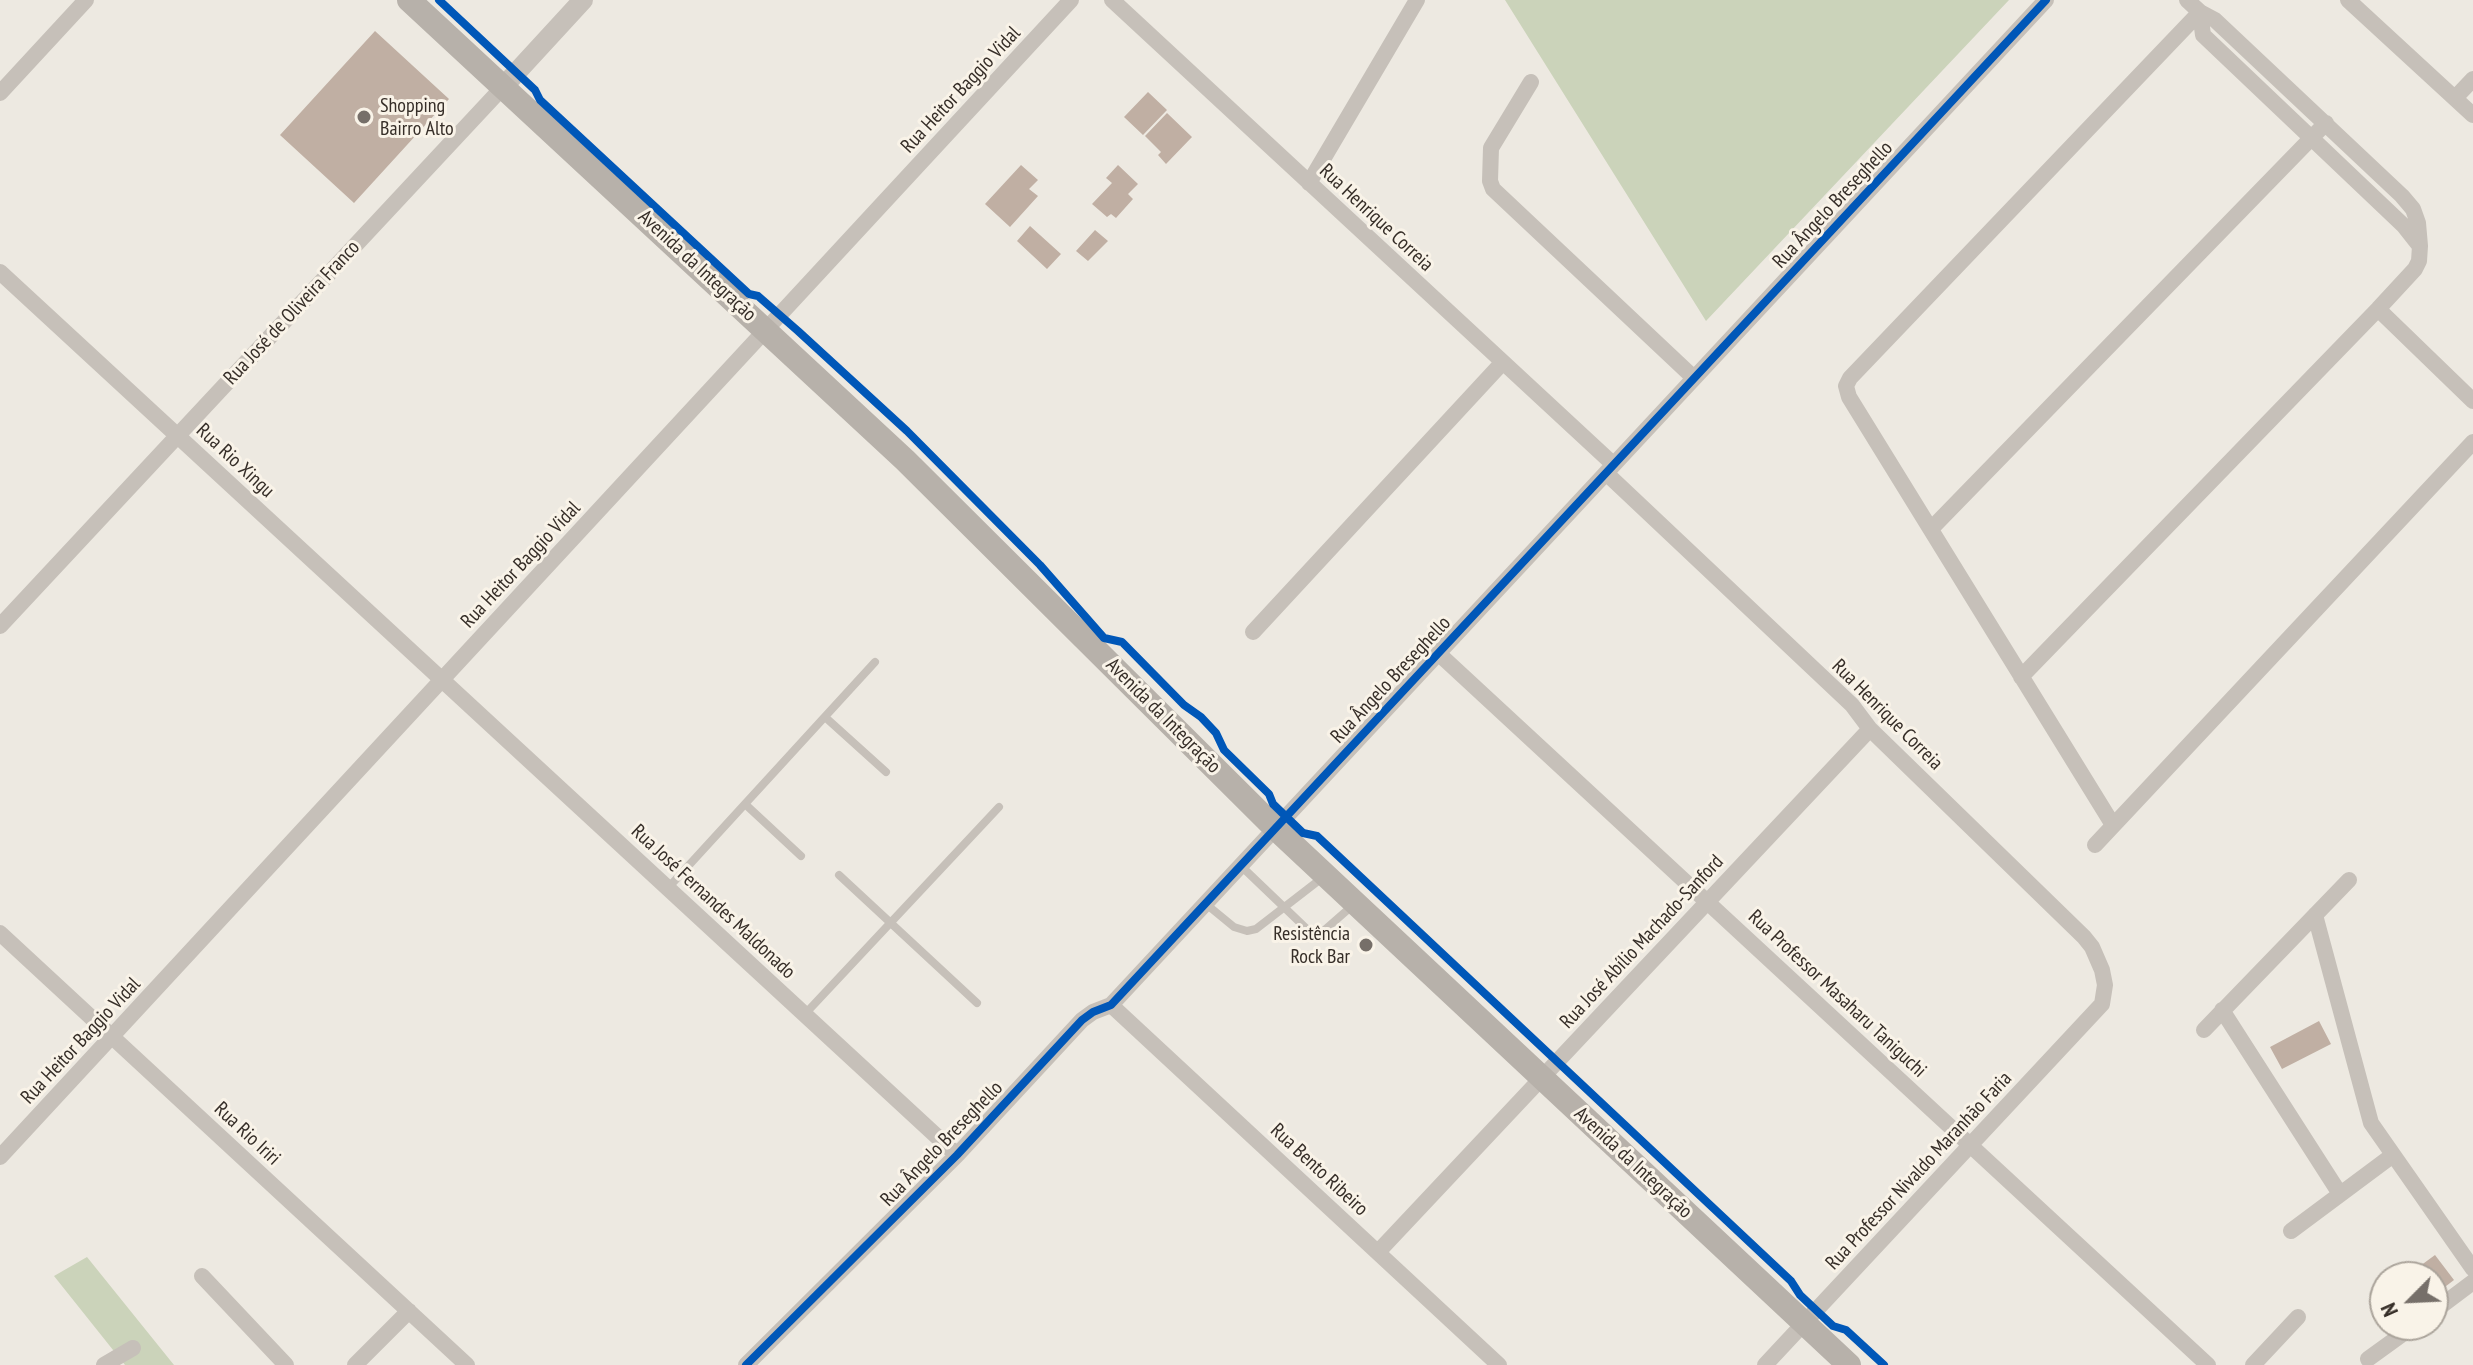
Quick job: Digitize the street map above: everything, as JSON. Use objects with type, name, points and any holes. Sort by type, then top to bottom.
[{"type":"main road","name":"Avenida da Integração","points":[[409,0],[947,500],[1275,828],[1849,1365]]},
{"type":"street","points":[[0,93],[86,0]]},
{"type":"street","name":"Rua José de Oliveira Franco","points":[[0,626],[583,0]]},
{"type":"street","name":"Rua Heitor Baggio Vidal","points":[[0,1157],[1071,0]]},
{"type":"street","name":"Rua Henrique Correia","points":[[1112,0],[1503,362],[1852,705],[1870,729],[2084,937],[2102,970],[2105,985],[2102,1004]]},
{"type":"street","points":[[1309,183],[1417,0]]},
{"type":"street","name":"Rua Ângelo Breseghello","points":[[746,1365],[957,1155],[1082,1020],[1111,1005],[2046,0]]},
{"type":"street","points":[[2021,677],[2378,309],[2419,261],[2418,223],[2413,209],[2402,196],[2215,20],[2187,0]]},
{"type":"street","points":[[2348,0],[2473,115]]},
{"type":"street","points":[[2200,12],[2203,35],[2404,226],[2420,246]]},
{"type":"street","points":[[2113,825],[1849,397],[1846,386],[1850,378],[2200,12]]},
{"type":"street","points":[[2455,98],[2473,79]]},
{"type":"street","points":[[1531,82],[1491,148],[1490,181],[1493,189],[1694,378]]},
{"type":"street","points":[[1931,529],[2326,123]]},
{"type":"street","name":"Rua Rio Xingu","points":[[0,272],[442,679]]},
{"type":"street","points":[[2378,309],[2473,401]]},
{"type":"street","points":[[1253,632],[1503,362]]},
{"type":"street","points":[[2095,845],[2473,442]]},
{"type":"street","name":"Rua Professor Masaharu Taniguchi","points":[[1438,653],[2208,1365]]},
{"type":"street","name":"Rua José Fernandes Maldonado","points":[[442,679],[957,1155]]},
{"type":"street","name":"Rua José Abílio Machado-Sanford","points":[[1378,1252],[1870,729]]},
{"type":"street","points":[[2204,1030],[2349,880]]},
{"type":"street","points":[[2315,915],[2371,1123],[2473,1269]]},
{"type":"street","name":"Rua Rio Iriri","points":[[0,933],[467,1365]]},
{"type":"street","name":"Rua Professor Nivaldo Maranhão Faria","points":[[1765,1365],[2102,1004]]},
{"type":"street","name":"Rua Bento Ribeiro","points":[[1111,1005],[1499,1365]]},
{"type":"street","points":[[2222,1010],[2340,1194]]},
{"type":"street","points":[[2291,1231],[2393,1155]]},
{"type":"street","points":[[202,1276],[286,1365]]},
{"type":"street","points":[[2449,1300],[2473,1282]]},
{"type":"street","points":[[355,1365],[409,1311]]},
{"type":"street","points":[[2253,1365],[2298,1317]]},
{"type":"street","points":[[2368,1359],[2393,1341]]},
{"type":"street","points":[[104,1365],[133,1348]]},
{"type":"lane","points":[[668,888],[875,662]]},
{"type":"lane","points":[[825,717],[886,772]]},
{"type":"lane","points":[[745,804],[801,856]]},
{"type":"lane","points":[[805,1015],[999,807]]},
{"type":"lane","points":[[1240,865],[1315,935],[1355,903]]},
{"type":"lane","points":[[839,875],[977,1003]]},
{"type":"lane","points":[[1205,904],[1234,927],[1247,931],[1256,929],[1326,875]]},
{"type":"green space","points":[[1505,0],[2009,0],[1706,321]]},
{"type":"green space","points":[[87,1257],[174,1365],[125,1365],[54,1276]]},
{"type":"building","name":"Shopping Bairro Alto","points":[[375,31],[449,99],[354,203],[280,135]]},
{"type":"building","points":[[1148,92],[1167,110],[1143,135],[1124,117]]},
{"type":"building","points":[[1167,113],[1192,137],[1166,164],[1158,155],[1161,152],[1145,136]]},
{"type":"building","points":[[1021,165],[1038,180],[1029,189],[1038,196],[1010,227],[985,204]]},
{"type":"building","points":[[1118,165],[1138,184],[1128,194],[1133,199],[1116,218],[1111,214],[1107,217],[1092,204],[1112,183],[1106,178]]},
{"type":"building","points":[[1030,226],[1061,254],[1047,269],[1017,241]]},
{"type":"building","points":[[1095,230],[1108,241],[1088,261],[1076,251]]},
{"type":"building","points":[[2319,1021],[2331,1044],[2282,1069],[2270,1047]]},
{"type":"cycle path","points":[[439,0],[535,90],[540,100],[749,294],[758,296],[907,431],[1040,565],[1104,638],[1122,642],[1184,705],[1201,717],[1216,733],[1224,750],[1303,833],[1317,836],[1791,1281],[1800,1295],[1833,1326],[1846,1330],[1884,1365]]},
{"type":"cycle path","points":[[746,1365],[957,1155],[1082,1020],[1111,1005],[2046,0]]},
{"type":"place","name":"Shopping Bairro Alto","points":[[364,117]]},
{"type":"place","name":"Resistência Rock Bar","points":[[1366,945]]}]
